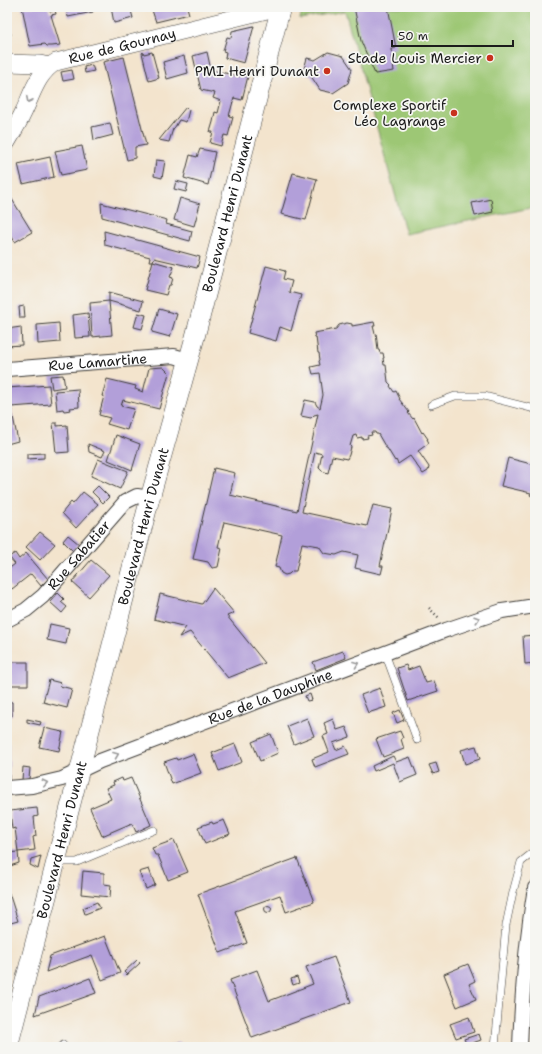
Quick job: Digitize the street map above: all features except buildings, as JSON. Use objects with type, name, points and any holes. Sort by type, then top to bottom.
[{"type":"main road","name":"Boulevard Henri Dunant","points":[[8,1047],[10,1027],[56,862],[150,498],[281,8]]},
{"type":"street","name":"Rue de Gournay","points":[[49,66],[66,59],[281,8]]},
{"type":"street","points":[[7,64],[40,64],[49,66],[39,80],[7,142]]},
{"type":"street","name":"Rue Lamartine","points":[[7,369],[174,356],[188,360]]},
{"type":"street","name":"Rue Sabatier","points":[[7,620],[26,610],[43,596],[126,502],[136,496],[150,498]]},
{"type":"street","name":"Rue de la Dauphine","points":[[7,788],[32,786],[62,779],[80,770],[385,653],[482,618],[502,612],[535,606]]},
{"type":"street","points":[[520,1047],[524,966],[535,888]]},
{"type":"lane","points":[[431,405],[455,396],[484,396],[535,409]]},
{"type":"lane","points":[[385,653],[417,740]]},
{"type":"lane","points":[[56,862],[76,862],[154,830]]},
{"type":"lane","points":[[495,1047],[506,925],[512,892],[521,862],[535,851]]},
{"type":"green space","name":"Complexe Sportif Léo Lagrange","points":[[303,7],[535,7],[535,207],[406,234],[345,11],[300,19]]},
{"type":"place","name":"Stade Louis Mercier","points":[[490,58]]},
{"type":"place","name":"PMI Henri Dunant","points":[[327,71]]},
{"type":"place","name":"Complexe Sportif Léo Lagrange","points":[[454,113]]}]
